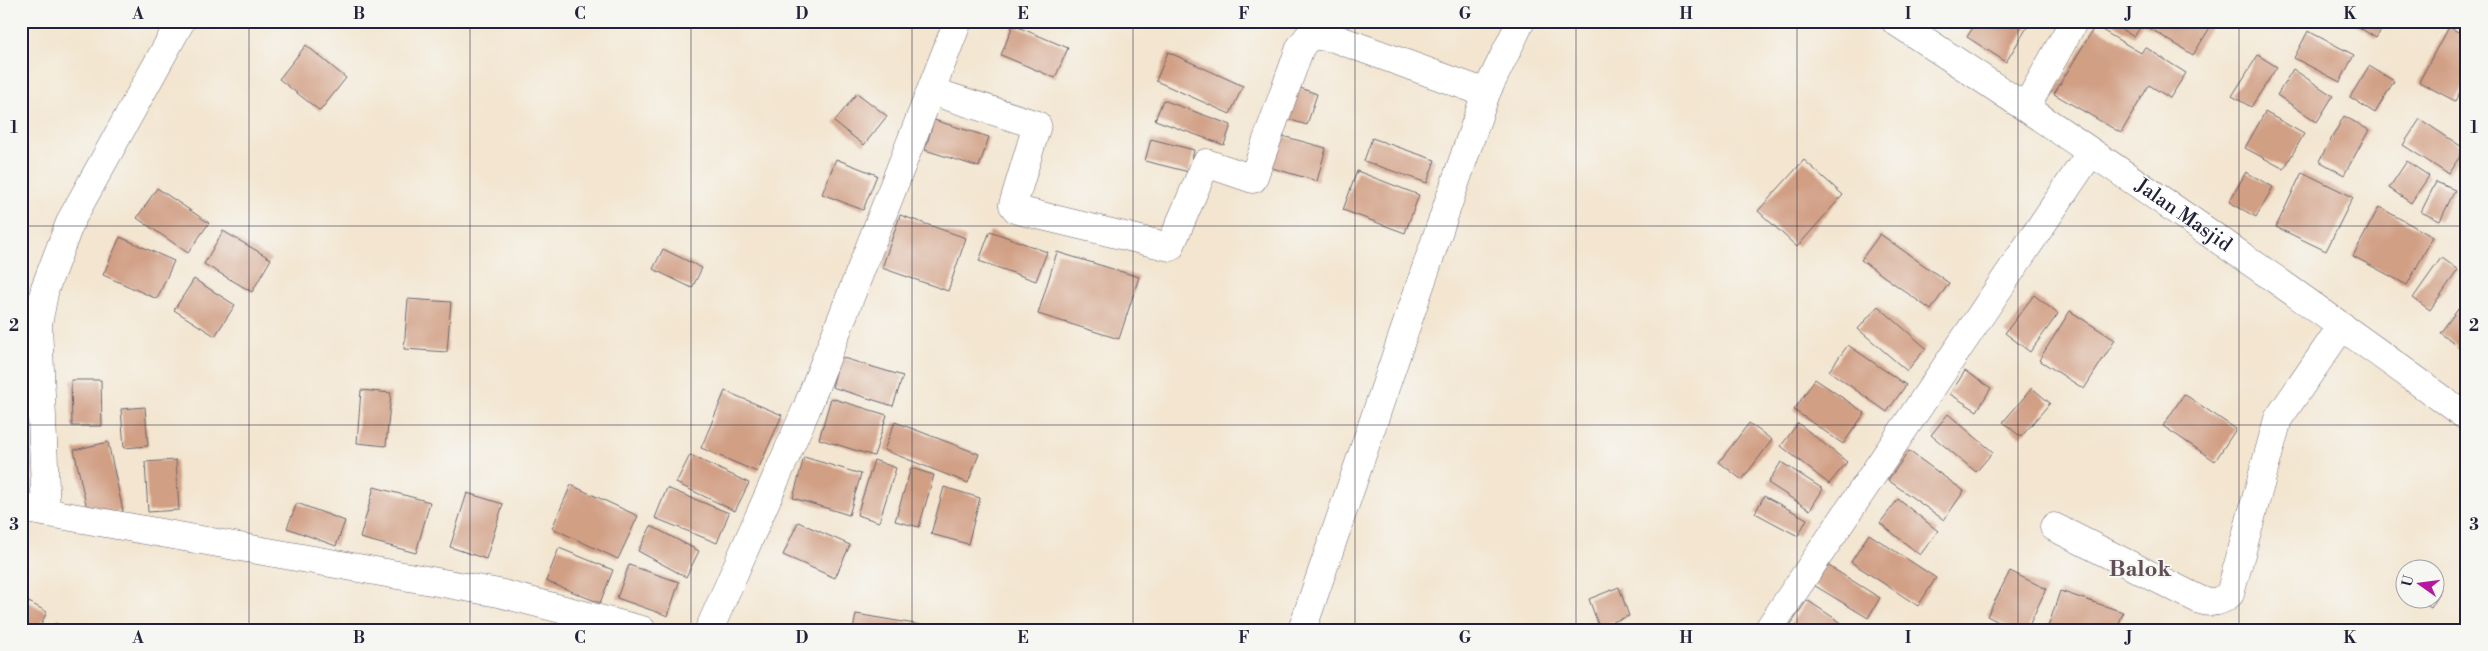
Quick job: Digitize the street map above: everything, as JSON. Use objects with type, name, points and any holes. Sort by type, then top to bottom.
[{"type":"street","points":[[181,21],[71,220],[45,288],[38,324],[33,510],[499,593],[642,630]]},
{"type":"street","points":[[710,630],[806,410],[958,21]]},
{"type":"street","points":[[1302,630],[1486,94],[1521,21]]},
{"type":"street","name":"Jalan Masjid","points":[[1895,21],[2026,107],[2342,326],[2467,417]]},
{"type":"street","points":[[2026,107],[2074,21]]},
{"type":"street","points":[[931,91],[1037,125],[1014,202],[1014,208],[1017,210],[1170,247],[1206,163],[1253,179],[1300,48],[1308,37],[1334,38],[1486,94]]},
{"type":"street","points":[[1768,630],[2091,152]]},
{"type":"street","points":[[2054,528],[2200,600],[2208,603],[2223,600],[2230,594],[2278,419],[2323,357],[2342,326]]},
{"type":"building","points":[[1941,21],[1956,21],[1952,28]]},
{"type":"building","points":[[1977,21],[2031,21],[2006,62],[1967,37]]},
{"type":"building","points":[[2108,21],[2144,21],[2134,37]]},
{"type":"building","points":[[2145,21],[2214,21],[2193,55],[2143,24]]},
{"type":"building","points":[[2349,21],[2387,21],[2376,38]]},
{"type":"building","points":[[1013,25],[1068,48],[1055,78],[1001,55]]},
{"type":"building","points":[[2095,26],[2141,53],[2145,47],[2186,73],[2170,98],[2149,85],[2121,133],[2054,94]]},
{"type":"building","points":[[2448,27],[2467,36],[2467,79],[2455,101],[2419,82]]},
{"type":"building","points":[[2308,31],[2354,55],[2340,82],[2294,58]]},
{"type":"building","points":[[306,45],[346,78],[320,111],[279,79]]},
{"type":"building","points":[[1168,52],[1243,86],[1230,114],[1156,81]]},
{"type":"building","points":[[2258,55],[2277,67],[2251,107],[2232,96]]},
{"type":"building","points":[[2369,66],[2394,81],[2375,113],[2350,97]]},
{"type":"building","points":[[2293,69],[2333,96],[2317,122],[2277,95]]},
{"type":"building","points":[[1292,85],[1317,94],[1307,125],[1281,117]]},
{"type":"building","points":[[857,93],[887,116],[864,145],[834,122]]},
{"type":"building","points":[[1163,100],[1231,125],[1224,145],[1155,120]]},
{"type":"building","points":[[2265,112],[2304,134],[2284,169],[2245,148]]},
{"type":"building","points":[[2344,116],[2369,130],[2344,175],[2319,161]]},
{"type":"building","points":[[2420,119],[2465,149],[2448,174],[2403,145]]},
{"type":"building","points":[[934,120],[989,137],[979,167],[925,150]]},
{"type":"building","points":[[1275,134],[1326,148],[1317,181],[1265,166]]},
{"type":"building","points":[[1372,138],[1435,160],[1427,183],[1364,161]]},
{"type":"building","points":[[1151,139],[1194,150],[1189,172],[1145,161]]},
{"type":"building","points":[[836,159],[877,175],[863,210],[822,194]]},
{"type":"building","points":[[1804,160],[1843,195],[1797,247],[1758,211]]},
{"type":"building","points":[[2407,161],[2429,176],[2411,203],[2389,188]]},
{"type":"building","points":[[1357,171],[1419,195],[1405,233],[1343,210]]},
{"type":"building","points":[[2246,172],[2273,187],[2256,217],[2229,202]]},
{"type":"building","points":[[2302,172],[2353,197],[2326,251],[2276,227]]},
{"type":"building","points":[[2436,182],[2455,190],[2440,221],[2421,212]]},
{"type":"building","points":[[157,188],[209,223],[188,253],[137,218]]},
{"type":"building","points":[[2379,207],[2433,237],[2407,285],[2353,256]]},
{"type":"building","points":[[900,215],[966,238],[948,291],[882,268]]},
{"type":"building","points":[[223,231],[271,259],[252,292],[204,264]]},
{"type":"building","points":[[990,231],[1047,252],[1036,281],[979,261]]},
{"type":"building","points":[[1880,234],[1949,283],[1931,310],[1861,260]]},
{"type":"building","points":[[120,237],[174,261],[157,299],[103,275]]},
{"type":"building","points":[[663,249],[702,268],[692,288],[653,269]]},
{"type":"building","points":[[1057,252],[1139,277],[1119,339],[1038,314]]},
{"type":"building","points":[[2441,258],[2458,270],[2430,310],[2413,298]]},
{"type":"building","points":[[194,279],[235,305],[215,336],[174,310]]},
{"type":"building","points":[[2034,295],[2058,314],[2030,352],[2005,333]]},
{"type":"building","points":[[408,299],[451,302],[447,352],[404,349]]},
{"type":"building","points":[[1878,306],[1926,348],[1907,371],[1858,329]]},
{"type":"building","points":[[2459,308],[2467,314],[2467,353],[2440,333]]},
{"type":"building","points":[[2070,311],[2115,340],[2084,389],[2039,360]]},
{"type":"building","points":[[1848,345],[1906,385],[1887,412],[1829,371]]},
{"type":"building","points":[[840,357],[903,376],[893,406],[832,387]]},
{"type":"building","points":[[1965,371],[1991,388],[1977,411],[1950,394]]},
{"type":"building","points":[[1815,379],[1865,413],[1843,444],[1794,410]]},
{"type":"building","points":[[71,380],[101,380],[102,426],[72,426]]},
{"type":"building","points":[[2032,388],[2050,403],[2021,437],[2003,422]]},
{"type":"building","points":[[361,390],[391,393],[386,446],[357,443]]},
{"type":"building","points":[[725,391],[782,415],[757,472],[701,448]]},
{"type":"building","points":[[2184,394],[2236,429],[2215,461],[2163,426]]},
{"type":"building","points":[[831,398],[887,415],[874,456],[819,439]]},
{"type":"building","points":[[145,407],[148,446],[124,448],[121,409]]},
{"type":"building","points":[[1948,414],[1993,452],[1976,472],[1931,435]]},
{"type":"building","points":[[895,422],[979,454],[968,483],[884,450]]},
{"type":"building","points":[[1749,423],[1772,440],[1742,480],[1719,462]]},
{"type":"building","points":[[1798,423],[1847,462],[1829,484],[1781,446]]},
{"type":"building","points":[[108,442],[123,511],[89,518],[74,450]]},
{"type":"building","points":[[1909,451],[1964,491],[1944,520],[1888,480]]},
{"type":"building","points":[[690,455],[749,483],[735,511],[676,483]]},
{"type":"building","points":[[804,457],[861,474],[849,515],[793,498]]},
{"type":"building","points":[[176,460],[179,510],[148,512],[145,462]]},
{"type":"building","points":[[874,460],[896,468],[879,522],[857,515]]},
{"type":"building","points":[[1781,462],[1823,489],[1810,510],[1768,483]]},
{"type":"building","points":[[911,468],[934,475],[919,527],[895,521]]},
{"type":"building","points":[[571,485],[638,516],[618,559],[552,528]]},
{"type":"building","points":[[374,487],[430,502],[416,553],[360,538]]},
{"type":"building","points":[[944,487],[980,498],[968,544],[931,534]]},
{"type":"building","points":[[667,488],[729,513],[717,543],[655,518]]},
{"type":"building","points":[[467,493],[503,504],[486,559],[450,547]]},
{"type":"building","points":[[1764,496],[1807,519],[1798,536],[1755,513]]},
{"type":"building","points":[[1898,499],[1938,531],[1920,555],[1880,523]]},
{"type":"building","points":[[297,503],[345,521],[336,546],[287,528]]},
{"type":"building","points":[[798,522],[850,545],[835,578],[783,555]]},
{"type":"building","points":[[651,526],[699,551],[686,577],[638,551]]},
{"type":"building","points":[[1869,534],[1936,578],[1918,606],[1851,562]]},
{"type":"building","points":[[559,548],[613,570],[600,603],[546,581]]},
{"type":"building","points":[[1824,563],[1880,598],[1868,618],[1812,584]]},
{"type":"building","points":[[629,565],[679,582],[668,616],[617,598]]},
{"type":"building","points":[[2010,571],[2046,589],[2027,630],[2014,630],[1987,616]]},
{"type":"building","points":[[1619,587],[1629,616],[1599,627],[1589,599]]},
{"type":"building","points":[[2060,591],[2123,612],[2117,630],[2047,630]]},
{"type":"building","points":[[1807,600],[1852,630],[1787,630]]},
{"type":"building","points":[[29,602],[47,612],[38,630],[21,630],[21,618]]},
{"type":"building","points":[[856,614],[921,625],[920,630],[853,630]]},
{"type":"building","points":[[55,623],[70,630],[52,630]]},
{"type":"district","name":"Balok","points":[[2140,569]]}]
